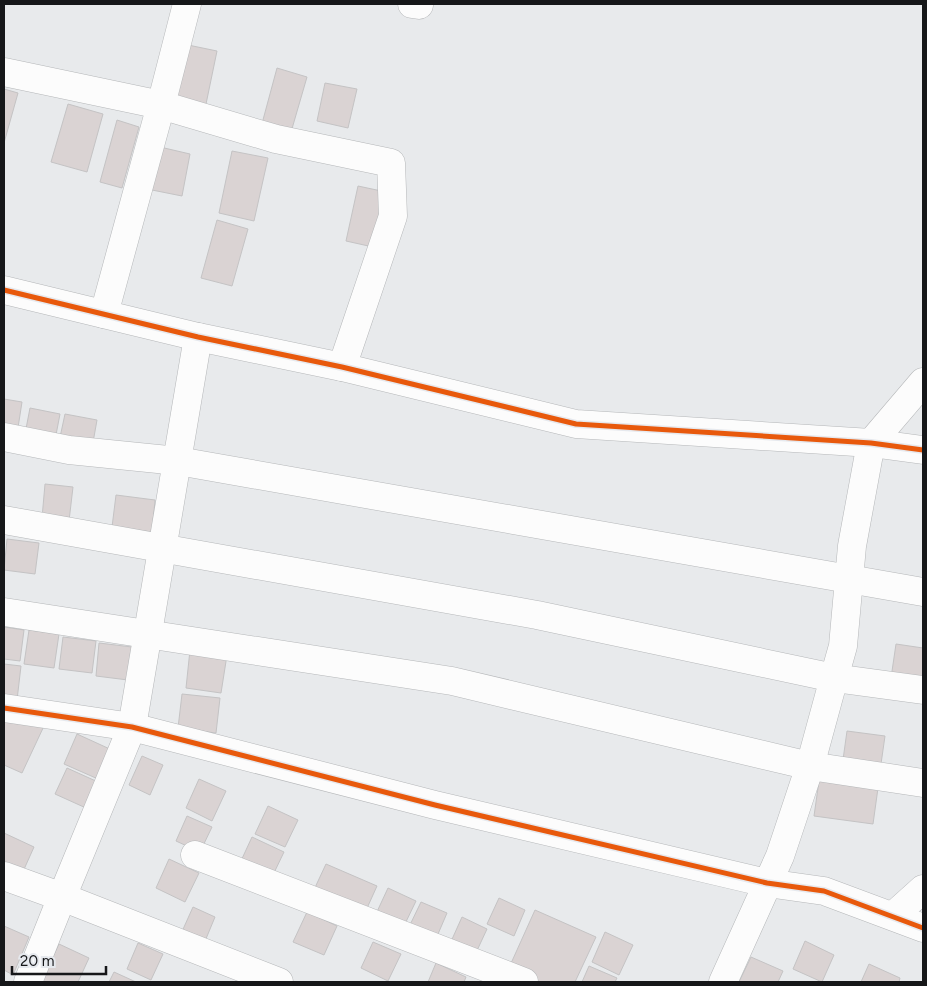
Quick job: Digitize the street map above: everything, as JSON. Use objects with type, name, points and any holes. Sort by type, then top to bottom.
[{"type":"street","points":[[104,314],[187,4]]},
{"type":"street","points":[[4,72],[161,105],[276,139],[391,163],[393,216],[342,367]]},
{"type":"street","points":[[4,290],[198,337],[342,367],[576,424],[871,443],[923,450]]},
{"type":"street","points":[[28,982],[132,727],[198,337]]},
{"type":"street","points":[[723,982],[780,856],[810,766],[843,646],[852,546],[871,443],[923,382]]},
{"type":"street","points":[[4,437],[68,450],[178,461],[923,592]]},
{"type":"street","points":[[4,520],[537,615],[834,678],[923,690]]},
{"type":"street","points":[[4,612],[452,681],[810,766],[923,783]]},
{"type":"street","points":[[4,708],[132,727],[435,805],[767,884],[824,891],[923,928]]},
{"type":"street","points":[[195,855],[524,982]]},
{"type":"street","points":[[4,876],[279,982]]},
{"type":"street","points":[[893,916],[923,890]]},
{"type":"building","points":[[188,45],[217,51],[206,104],[176,98]]},
{"type":"building","points":[[277,68],[307,77],[289,139],[260,131]]},
{"type":"building","points":[[325,83],[357,89],[348,128],[317,121]]},
{"type":"building","points":[[4,89],[18,93],[4,143]]},
{"type":"building","points":[[68,104],[103,114],[87,172],[51,162]]},
{"type":"building","points":[[117,120],[139,127],[122,188],[100,182]]},
{"type":"building","points":[[160,147],[190,154],[182,196],[152,190]]},
{"type":"building","points":[[232,151],[268,158],[254,221],[219,213]]},
{"type":"building","points":[[358,186],[386,192],[373,247],[346,241]]},
{"type":"building","points":[[217,220],[248,229],[232,286],[201,278]]},
{"type":"building","points":[[4,399],[22,402],[17,434],[4,432]]},
{"type":"building","points":[[30,408],[60,414],[55,440],[25,434]]},
{"type":"building","points":[[65,414],[97,420],[92,448],[59,442]]},
{"type":"building","points":[[45,484],[73,487],[69,521],[42,518]]},
{"type":"building","points":[[116,495],[155,500],[152,532],[112,527]]},
{"type":"building","points":[[7,539],[39,543],[35,574],[4,570]]},
{"type":"building","points":[[4,627],[24,630],[20,661],[4,659]]},
{"type":"building","points":[[29,630],[59,634],[54,668],[24,664]]},
{"type":"building","points":[[63,637],[96,641],[92,673],[59,669]]},
{"type":"building","points":[[99,643],[132,647],[128,680],[96,676]]},
{"type":"building","points":[[896,644],[923,648],[923,682],[891,678]]},
{"type":"building","points":[[190,650],[227,655],[221,693],[186,688]]},
{"type":"building","points":[[4,664],[21,666],[17,700],[4,698]]},
{"type":"building","points":[[182,694],[220,698],[216,733],[178,728]]},
{"type":"building","points":[[4,719],[44,726],[22,773],[4,765]]},
{"type":"building","points":[[847,731],[885,736],[880,771],[842,767]]},
{"type":"building","points":[[77,734],[112,750],[98,779],[64,764]]},
{"type":"building","points":[[142,756],[163,765],[150,795],[129,785]]},
{"type":"building","points":[[67,768],[98,782],[86,808],[55,794]]},
{"type":"building","points":[[199,779],[226,791],[212,821],[186,808]]},
{"type":"building","points":[[819,781],[878,788],[873,824],[814,816]]},
{"type":"building","points":[[268,806],[298,820],[285,847],[255,834]]},
{"type":"building","points":[[187,816],[212,827],[200,852],[176,841]]},
{"type":"building","points":[[4,833],[34,847],[21,876],[4,869]]},
{"type":"building","points":[[252,837],[284,852],[272,877],[240,863]]},
{"type":"building","points":[[169,859],[199,873],[185,902],[156,888]]},
{"type":"building","points":[[326,864],[377,886],[363,917],[312,894]]},
{"type":"building","points":[[388,888],[416,901],[403,928],[375,916]]},
{"type":"building","points":[[499,898],[525,910],[514,936],[487,924]]},
{"type":"building","points":[[421,902],[447,913],[435,941],[408,929]]},
{"type":"building","points":[[193,907],[215,917],[203,946],[180,936]]},
{"type":"building","points":[[535,910],[596,937],[575,982],[536,982],[508,970]]},
{"type":"building","points":[[307,912],[337,926],[324,955],[293,942]]},
{"type":"building","points":[[462,917],[487,929],[474,957],[449,946]]},
{"type":"building","points":[[4,926],[29,937],[13,975],[4,970]]},
{"type":"building","points":[[605,932],[633,945],[619,975],[592,962]]},
{"type":"building","points":[[805,941],[834,955],[822,982],[793,969]]},
{"type":"building","points":[[373,942],[401,954],[388,981],[361,968]]},
{"type":"building","points":[[138,943],[163,954],[151,980],[127,969]]},
{"type":"building","points":[[59,944],[89,958],[78,982],[41,982]]},
{"type":"building","points":[[751,957],[783,971],[778,982],[739,982]]},
{"type":"building","points":[[436,963],[466,977],[464,982],[428,982]]},
{"type":"building","points":[[869,964],[900,978],[899,982],[861,982]]},
{"type":"building","points":[[589,966],[617,978],[615,982],[582,982]]},
{"type":"building","points":[[114,972],[136,982],[109,982]]},
{"type":"cycle path","points":[[4,290],[198,337],[342,367],[576,424],[871,443],[923,450]]},
{"type":"cycle path","points":[[4,708],[132,727],[435,805],[767,883],[824,891],[923,928]]}]
